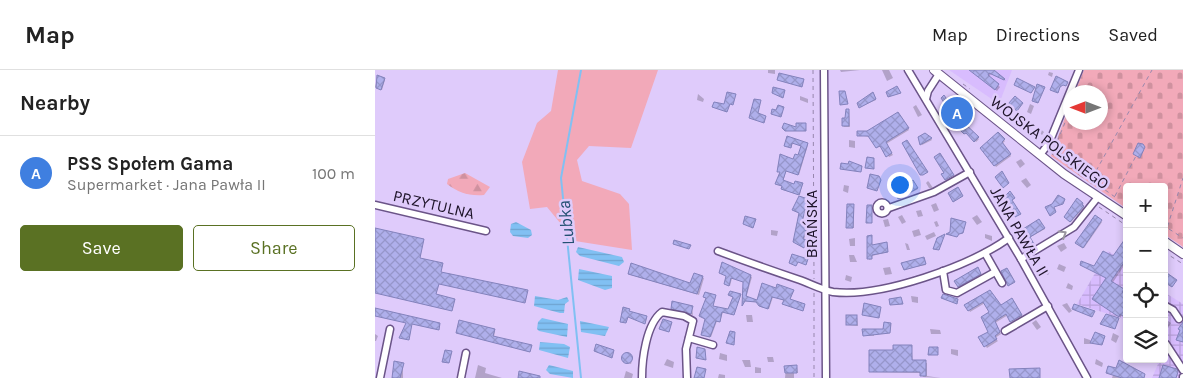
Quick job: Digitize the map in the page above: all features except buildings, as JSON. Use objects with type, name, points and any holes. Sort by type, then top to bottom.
[{"type":"main road","name":"WOJSKA POLSKIEGO","points":[[936,72],[1041,156],[1123,214]]},
{"type":"main road","points":[[1168,244],[1183,254]]},
{"type":"street","name":"BRAŃSKA","points":[[824,70],[826,378]]},
{"type":"street","name":"JANA PAWŁA II","points":[[908,70],[1009,238],[1087,378]]},
{"type":"street","points":[[1041,156],[1049,143],[1079,70]]},
{"type":"street","points":[[927,99],[928,91],[936,72]]},
{"type":"street","points":[[889,208],[934,192],[970,172]]},
{"type":"street","points":[[1021,259],[1075,227],[1098,197]]},
{"type":"street","name":"PRZYTULNA","points":[[375,204],[486,231]]},
{"type":"street","points":[[717,251],[825,290],[862,292],[943,271],[985,253],[1009,238]]},
{"type":"street","points":[[985,253],[1002,283]]},
{"type":"street","points":[[943,271],[946,290],[957,294],[995,272]]},
{"type":"street","points":[[1005,331],[1048,306]]},
{"type":"street","points":[[1168,307],[1173,310],[1179,319]]},
{"type":"street","points":[[642,378],[642,356],[658,315],[667,312],[684,316],[693,322],[686,349],[687,378]]},
{"type":"street","points":[[380,378],[391,329]]},
{"type":"street","points":[[689,338],[713,344]]},
{"type":"street","points":[[1168,347],[1183,370]]},
{"type":"street","points":[[461,378],[466,353]]},
{"type":"path","points":[[813,70],[814,378]]},
{"type":"path","points":[[1091,180],[1152,70]]},
{"type":"path","points":[[1063,127],[1052,154],[1115,197]]},
{"type":"path","points":[[1109,205],[1136,156]]},
{"type":"path","points":[[1167,228],[1183,178]]},
{"type":"path","points":[[1168,230],[1183,238]]},
{"type":"path","points":[[1168,255],[1183,264]]},
{"type":"shaded area","points":[[949,70],[1012,70],[999,104]]},
{"type":"shaded area","points":[[1108,251],[1123,260],[1123,319],[1077,304]]},
{"type":"shaded area","points":[[1168,295],[1183,304],[1183,378],[1152,378],[1158,364],[1156,363],[1168,363]]},
{"type":"green space","points":[[558,70],[658,70],[631,148],[589,146],[577,160],[582,181],[620,194],[629,204],[632,250],[575,241],[547,207],[530,209],[522,162],[537,123],[551,111]]},
{"type":"green space","points":[[1084,70],[1183,70],[1183,247],[1168,237],[1168,183],[1123,183],[1123,206],[1051,156],[1063,123],[1063,130],[1108,130],[1108,85],[1078,85]]},
{"type":"green space","points":[[465,173],[490,187],[484,195],[464,193],[447,184],[448,179]]},
{"type":"water","points":[[516,222],[531,230],[532,235],[528,238],[513,236],[510,232],[511,224]]},
{"type":"water","points":[[578,247],[622,257],[624,262],[619,266],[580,256],[576,252]]},
{"type":"water","points":[[579,269],[612,276],[612,288],[605,290],[578,280]]},
{"type":"water","points":[[535,296],[558,300],[567,297],[569,301],[565,304],[564,313],[560,313],[534,306]]},
{"type":"water","points":[[542,318],[568,324],[567,337],[539,331],[537,329],[538,322]]},
{"type":"water","points":[[580,321],[609,327],[605,336],[581,332]]},
{"type":"water","points":[[540,342],[564,344],[570,347],[568,358],[539,350]]},
{"type":"water","points":[[549,365],[573,371],[573,378],[550,374],[546,370]]},
{"type":"waterway","name":"Lubka","points":[[581,70],[561,178],[581,378]]},
{"type":"place","name":"PSS Społem Gama","points":[[957,113]]}]
